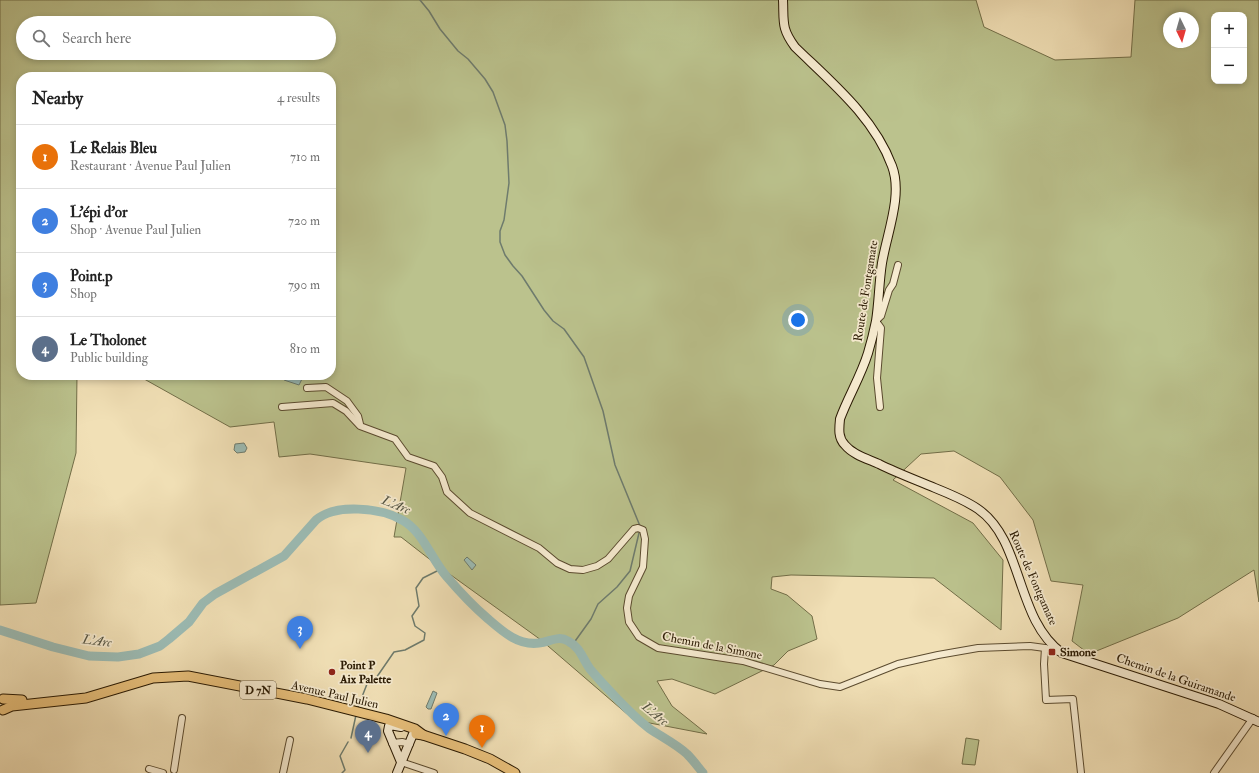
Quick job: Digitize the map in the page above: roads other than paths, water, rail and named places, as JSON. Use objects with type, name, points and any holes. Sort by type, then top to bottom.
[{"type":"main road","name":"Avenue Paul Julien","points":[[105,692],[153,678],[168,676],[194,677],[307,699],[357,713],[386,719],[469,750],[490,759],[501,770],[516,773]]},
{"type":"main road","name":"D 7N","points":[[2,698],[23,700],[105,692]]},
{"type":"main road","points":[[1,712],[12,706],[86,698],[105,692]]},
{"type":"main road","points":[[1,712],[5,705],[2,698]]},
{"type":"main road","name":"Avenue Paul Julien","points":[[357,713],[389,726],[415,731]]},
{"type":"street","name":"Route de Fontgamate","points":[[783,0],[784,27],[788,38],[795,47],[847,98],[866,120],[881,143],[892,167],[895,179],[896,192],[882,265],[876,321],[868,354],[840,420],[838,429],[840,437],[845,445],[861,456],[902,475],[970,503],[989,518],[1002,537],[1038,625],[1048,641],[1062,653]]},
{"type":"street","points":[[880,407],[878,378],[881,328],[876,321],[881,316],[889,290],[893,284],[898,265]]},
{"type":"street","points":[[307,388],[326,387],[347,401],[358,416],[360,426]]},
{"type":"street","name":"Chemin de la Simone","points":[[282,407],[333,403],[346,411],[360,426],[395,439],[408,457],[434,466],[442,477],[447,492],[470,513],[539,548],[557,563],[570,569],[583,570],[597,566],[615,553],[634,529],[638,528],[643,530],[645,539],[643,567],[629,596],[627,608],[629,622],[639,637],[658,648],[744,661],[820,684],[840,687],[898,664],[978,648],[1030,646],[1045,648],[1062,653]]},
{"type":"street","points":[[1045,648],[1044,664],[1046,700],[1073,699],[1081,773]]},
{"type":"street","name":"Chemin de la Guiramande","points":[[1062,653],[1219,704],[1256,720]]},
{"type":"street","points":[[167,773],[170,770],[176,771],[182,718]]},
{"type":"street","points":[[1214,773],[1256,720]]},
{"type":"street","points":[[389,726],[388,731],[401,762],[434,773]]},
{"type":"street","points":[[396,773],[415,731]]},
{"type":"street","points":[[283,773],[290,740]]},
{"type":"street","points":[[392,743],[402,742],[410,744]]},
{"type":"street","points":[[149,769],[163,773]]},
{"type":"water","points":[[284,380],[302,380],[299,385]]},
{"type":"water","points":[[244,443],[247,448],[245,452],[237,453],[234,450],[235,444]]},
{"type":"water","points":[[467,557],[476,565],[472,570],[464,560]]},
{"type":"water","points":[[433,691],[437,693],[431,709],[428,709],[426,707]]},
{"type":"waterway","points":[[420,0],[440,29],[458,51],[468,59],[485,79],[493,92],[505,125],[509,183],[504,220],[500,231],[500,242],[505,255],[522,276],[544,310],[553,321],[564,329],[584,357],[603,411],[615,465],[640,526]]},
{"type":"waterway","name":"L'Arc","points":[[0,630],[53,647],[89,656],[118,657],[139,654],[160,646],[169,639],[189,622],[203,603],[215,594],[284,556],[316,520],[335,511],[346,509],[371,510],[402,520],[416,531],[441,570],[466,598],[505,632],[517,640],[524,642],[539,643],[554,639],[564,639],[576,647],[590,669],[628,710],[650,729],[683,750],[703,773]]},
{"type":"waterway","points":[[573,644],[591,619],[598,604],[617,587],[630,571],[639,533]]},
{"type":"waterway","points":[[358,707],[367,684],[374,681],[394,652],[405,650],[424,640],[425,633],[415,626],[412,616],[419,606],[416,588],[423,578],[441,569]]},
{"type":"waterway","points":[[351,738],[356,715]]},
{"type":"waterway","points":[[342,773],[345,770],[340,756],[348,742]]},
{"type":"place","name":"Point.p","points":[[300,649]]},
{"type":"place","name":"Simone","points":[[1052,652]]},
{"type":"place","name":"Point P Aix Palette","points":[[332,672]]},
{"type":"place","name":"L'épi d'or","points":[[446,736]]},
{"type":"place","name":"Le Relais Bleu","points":[[482,748]]},
{"type":"place","name":"Le Tholonet","points":[[368,753]]}]
